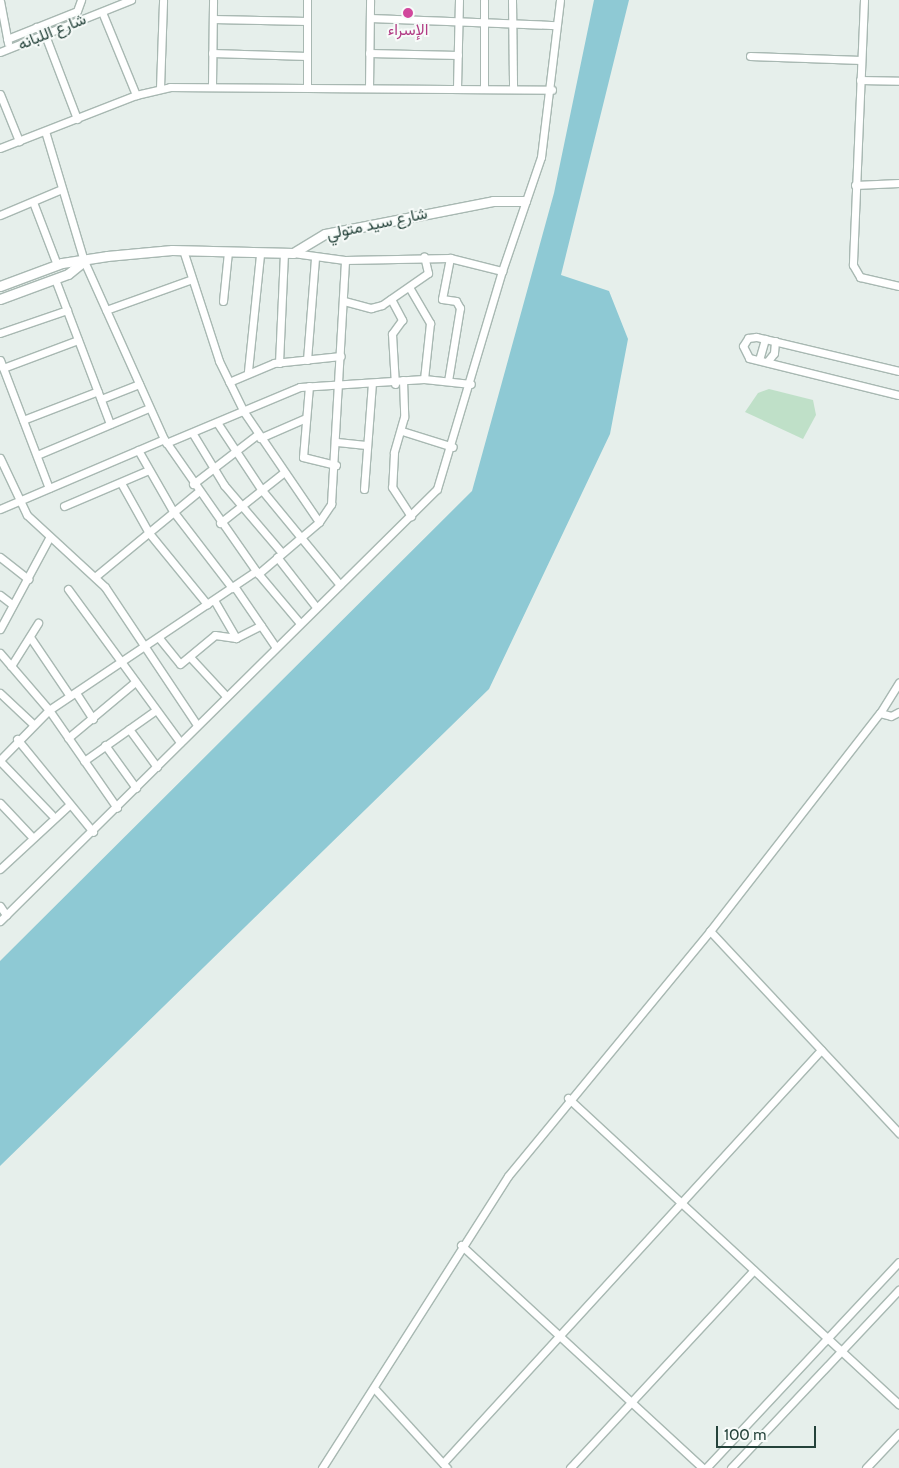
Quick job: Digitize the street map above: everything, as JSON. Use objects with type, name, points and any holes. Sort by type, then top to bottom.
[{"type":"street","points":[[8,39],[77,11],[81,0]]},
{"type":"street","name":"شارع اللبانه","points":[[0,52],[131,0]]},
{"type":"street","points":[[160,88],[163,0]]},
{"type":"street","points":[[212,86],[213,0]]},
{"type":"street","points":[[307,0],[307,87]]},
{"type":"street","points":[[369,88],[370,0]]},
{"type":"street","points":[[457,88],[459,0]]},
{"type":"street","points":[[484,0],[484,88]]},
{"type":"street","points":[[512,0],[512,88]]},
{"type":"street","points":[[0,921],[117,808],[299,622],[412,516],[437,489],[453,447],[502,271],[542,157],[552,90],[556,25],[560,0]]},
{"type":"street","points":[[864,0],[855,185],[855,270],[867,280],[899,286]]},
{"type":"street","points":[[0,1],[9,48]]},
{"type":"street","points":[[102,12],[136,95]]},
{"type":"street","points":[[370,18],[556,25]]},
{"type":"street","points":[[213,19],[307,21]]},
{"type":"street","points":[[36,27],[45,35],[77,119]]},
{"type":"street","points":[[212,53],[308,56]]},
{"type":"street","points":[[369,53],[458,56]]},
{"type":"street","points":[[750,56],[861,60]]},
{"type":"street","points":[[860,80],[899,81]]},
{"type":"street","points":[[0,148],[136,95],[160,88],[212,86],[512,88],[552,90]]},
{"type":"street","points":[[0,94],[19,141]]},
{"type":"street","points":[[44,132],[84,260],[165,441],[220,523],[257,572],[299,622]]},
{"type":"street","points":[[855,185],[899,183]]},
{"type":"street","points":[[0,215],[62,189]]},
{"type":"street","name":"شارع سيد متولي","points":[[288,254],[325,234],[493,201],[525,201]]},
{"type":"street","points":[[33,202],[56,265]]},
{"type":"street","points":[[0,286],[56,265],[84,260],[183,250],[288,254],[315,259],[345,260],[424,256],[450,258],[502,271]]},
{"type":"street","points":[[183,250],[229,382],[259,436],[318,522]]},
{"type":"street","points":[[223,301],[228,252]]},
{"type":"street","points":[[248,371],[260,254]]},
{"type":"street","points":[[279,363],[288,254]]},
{"type":"street","points":[[344,301],[374,308],[391,299],[428,273],[424,256]]},
{"type":"street","points":[[448,381],[460,308],[456,301],[442,299],[450,258]]},
{"type":"street","points":[[307,360],[315,259]]},
{"type":"street","points":[[0,299],[55,279],[84,260]]},
{"type":"street","points":[[51,814],[0,760],[17,739],[32,723],[49,710],[280,555],[318,522],[331,504],[336,465],[345,260]]},
{"type":"street","points":[[55,279],[110,424]]},
{"type":"street","points":[[106,310],[192,279]]},
{"type":"street","points":[[408,287],[430,323],[424,379]]},
{"type":"street","points":[[391,299],[402,319],[392,334],[395,384]]},
{"type":"street","points":[[0,333],[66,310]]},
{"type":"street","points":[[899,371],[752,336],[743,346],[746,356],[899,395]]},
{"type":"street","points":[[759,360],[765,339]]},
{"type":"street","points":[[3,368],[78,340]]},
{"type":"street","points":[[767,362],[774,353],[775,342]]},
{"type":"street","points":[[229,382],[248,371],[279,363],[341,356]]},
{"type":"street","points":[[0,360],[50,488]]},
{"type":"street","points":[[0,509],[138,450],[193,434],[218,424],[283,392],[309,386],[340,383],[395,384],[403,380],[424,379],[471,384]]},
{"type":"street","points":[[403,380],[402,431],[394,453],[392,487],[412,516]]},
{"type":"street","points":[[364,489],[372,383]]},
{"type":"street","points":[[100,399],[139,384]]},
{"type":"street","points":[[309,386],[304,459],[336,465]]},
{"type":"street","points":[[23,420],[98,391]]},
{"type":"street","points":[[37,455],[150,408]]},
{"type":"street","points":[[193,484],[234,451],[259,436],[306,418]]},
{"type":"street","points":[[218,424],[234,451],[261,489],[302,536],[340,585]]},
{"type":"street","points":[[402,431],[453,447]]},
{"type":"street","points":[[193,434],[212,468],[280,555],[316,607]]},
{"type":"street","points":[[337,442],[366,445]]},
{"type":"street","points":[[138,450],[173,511],[275,646]]},
{"type":"street","points":[[0,458],[2,468],[17,501],[49,538],[96,576],[197,725]]},
{"type":"street","points":[[64,506],[149,470]]},
{"type":"street","points":[[220,523],[283,473]]},
{"type":"street","points":[[121,483],[149,532],[207,604]]},
{"type":"street","points":[[96,576],[198,492]]},
{"type":"street","points":[[0,629],[49,538]]},
{"type":"street","points":[[0,557],[28,579]]},
{"type":"street","points":[[68,589],[180,742]]},
{"type":"street","points":[[0,595],[13,605]]},
{"type":"street","points":[[214,600],[236,638]]},
{"type":"street","points":[[11,666],[38,623]]},
{"type":"street","points":[[158,638],[177,663],[190,657],[215,635],[236,638],[260,625]]},
{"type":"street","points":[[30,637],[93,718]]},
{"type":"street","points":[[0,653],[49,710],[117,808]]},
{"type":"street","points":[[190,657],[226,696]]},
{"type":"street","points":[[68,738],[135,682]]},
{"type":"street","points":[[322,1468],[374,1388],[461,1245],[568,1098],[710,931],[880,714],[899,682]]},
{"type":"street","points":[[0,693],[32,723]]},
{"type":"street","points":[[84,761],[156,710]]},
{"type":"street","points":[[880,714],[891,716],[899,712]]},
{"type":"street","points":[[129,729],[157,767]]},
{"type":"street","points":[[17,739],[93,832]]},
{"type":"street","points":[[105,746],[136,788]]},
{"type":"street","points":[[0,803],[32,837]]},
{"type":"street","points":[[0,869],[32,837],[69,805]]},
{"type":"street","points":[[0,906],[6,915]]},
{"type":"street","points":[[710,931],[899,1133]]},
{"type":"street","points":[[374,1388],[445,1466],[559,1335],[821,1050]]},
{"type":"street","points":[[568,1098],[899,1404]]},
{"type":"street","points":[[461,1245],[705,1468],[899,1262]]},
{"type":"street","points":[[570,1468],[754,1270]]},
{"type":"street","points":[[731,1468],[899,1290]]},
{"type":"street","points":[[866,1468],[899,1433]]},
{"type":"green space","points":[[769,389],[813,400],[816,415],[803,439],[745,412],[758,393]]},
{"type":"water","points":[[594,0],[629,0],[561,275],[609,291],[628,339],[610,434],[489,689],[0,1166],[0,961],[472,491],[554,193]]},
{"type":"place","name":"الإسراء","points":[[408,13]]}]
